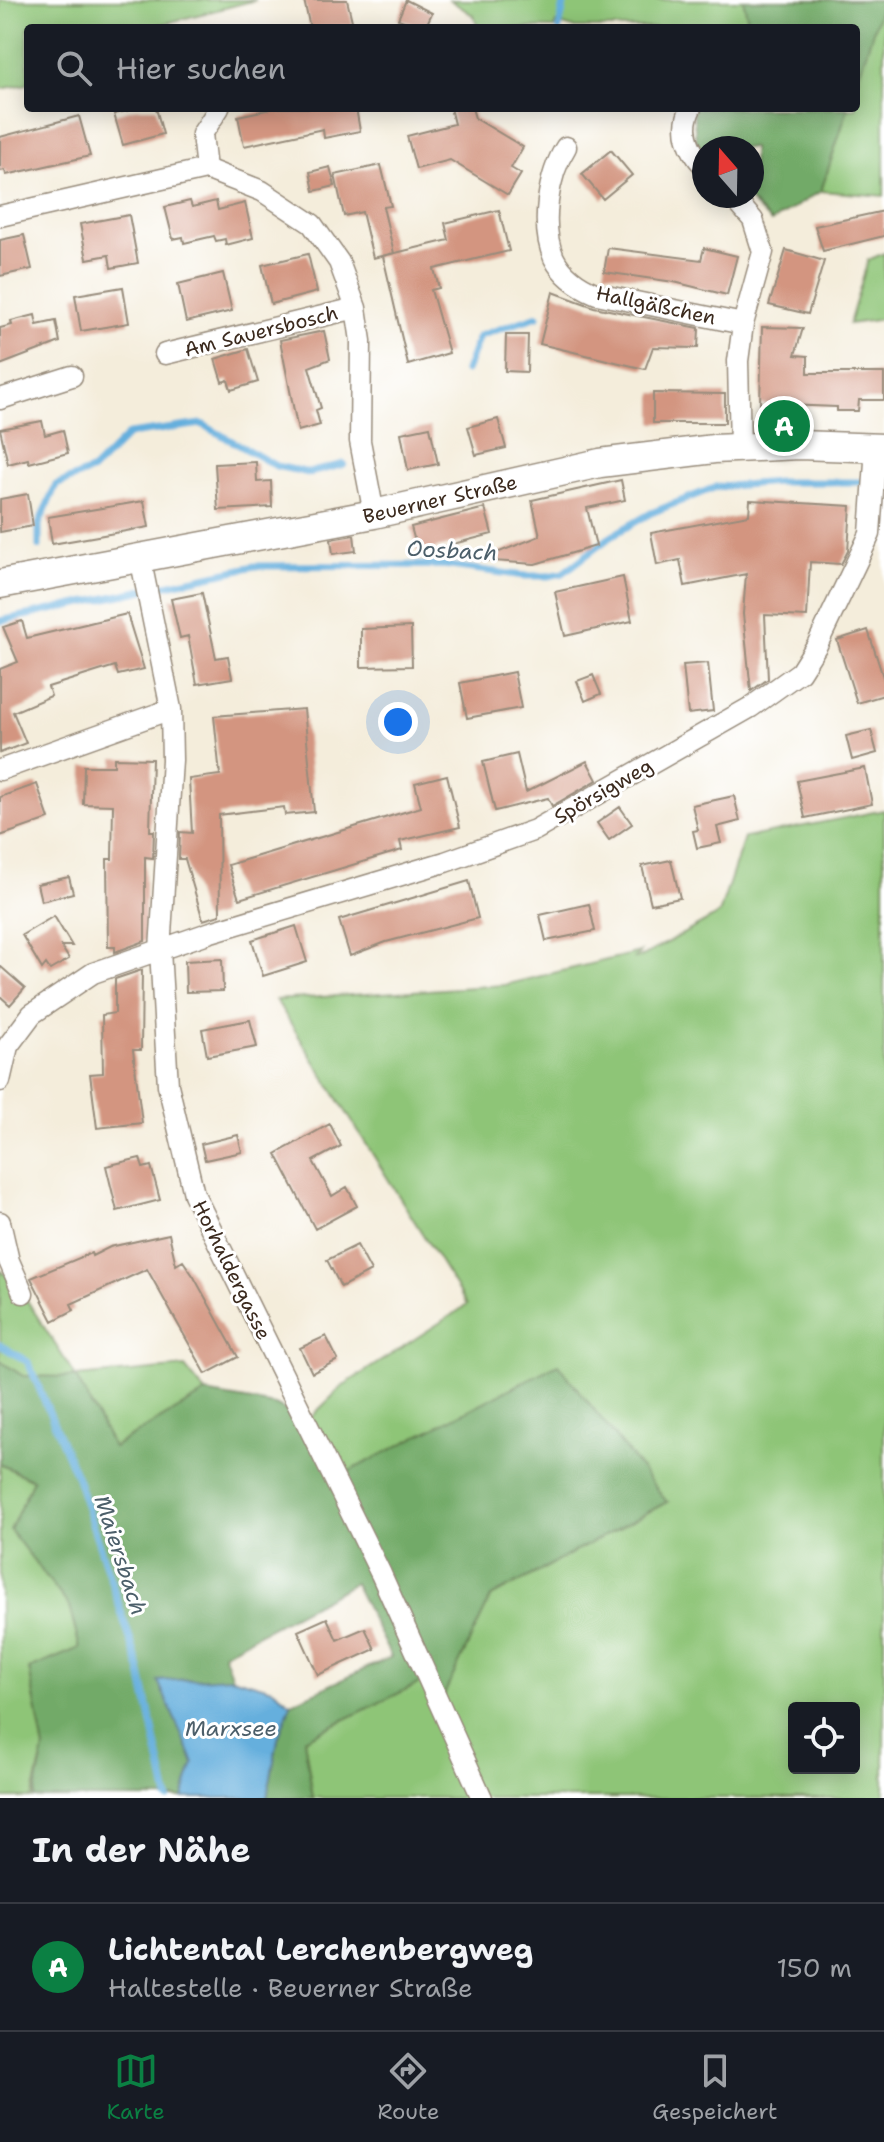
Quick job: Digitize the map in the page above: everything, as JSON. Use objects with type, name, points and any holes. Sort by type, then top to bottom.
[{"type":"main road","name":"Beuerner Straße","points":[[0,584],[141,565],[600,463],[740,448],[878,451]]},
{"type":"street","points":[[0,216],[206,169],[202,134],[216,112]]},
{"type":"street","points":[[690,112],[685,131],[692,151]]},
{"type":"street","name":"Hallgäßchen","points":[[566,147],[554,165],[548,214],[555,260],[576,285],[597,294],[743,324]]},
{"type":"street","name":"Am Sauersbosch","points":[[206,169],[262,191],[312,224],[339,262],[356,308],[361,341],[360,441],[374,514]]},
{"type":"street","points":[[740,448],[738,361],[743,324],[763,252],[753,220],[742,208]]},
{"type":"street","name":"Am Sauersbosch","points":[[165,354],[356,308]]},
{"type":"street","points":[[0,399],[72,376]]},
{"type":"street","name":"Spörsigweg","points":[[4,1041],[32,1014],[93,973],[535,830],[751,707],[800,672],[817,645],[870,534],[878,451]]},
{"type":"street","name":"Horhaldergasse","points":[[141,565],[167,675],[171,709],[171,775],[160,950],[168,1085],[194,1194],[387,1587],[482,1798]]},
{"type":"street","points":[[0,770],[171,709]]},
{"type":"street","points":[[0,1081],[4,1041]]},
{"type":"street","points":[[0,1222],[9,1261],[23,1293]]},
{"type":"green space","points":[[0,0],[256,0],[163,24],[24,24],[24,85],[0,89]]},
{"type":"green space","points":[[450,0],[884,0],[884,196],[821,191],[847,112],[860,112],[860,24],[477,24],[474,16]]},
{"type":"green space","points":[[743,0],[883,0],[860,72],[860,24],[749,24]]},
{"type":"green space","points":[[693,112],[847,112],[821,191],[771,222],[757,208],[764,208],[764,136],[696,136]]},
{"type":"green space","points":[[884,253],[884,319],[849,324],[868,260]]},
{"type":"green space","points":[[884,810],[884,1798],[313,1798],[304,1739],[430,1678],[441,1700],[491,1597],[667,1502],[340,1476],[307,1421],[344,1385],[467,1305],[276,1000],[504,985],[640,952],[635,958],[641,957],[719,914],[744,838]]},
{"type":"green space","points":[[0,1269],[21,1291],[76,1377],[185,1367],[206,1393],[112,1447],[76,1378],[23,1376],[0,1361]]},
{"type":"green space","points":[[0,1361],[23,1376],[76,1377],[113,1447],[206,1393],[275,1405],[307,1421],[340,1476],[558,1364],[667,1502],[491,1597],[441,1701],[430,1678],[304,1739],[313,1798],[267,1798],[278,1739],[291,1703],[391,1657],[354,1583],[223,1653],[232,1677],[158,1681],[194,1763],[183,1798],[34,1798],[44,1749],[29,1669],[80,1648],[69,1606],[10,1530],[33,1480],[0,1464]]},
{"type":"green space","points":[[0,1464],[33,1480],[11,1530],[69,1606],[80,1648],[29,1669],[44,1749],[32,1798],[0,1798]]},
{"type":"water","name":"Marxsee","points":[[232,1677],[273,1689],[291,1703],[278,1739],[267,1798],[183,1798],[194,1763],[158,1681]]},
{"type":"building","points":[[304,0],[347,0],[353,24],[309,24]]},
{"type":"building","points":[[406,0],[432,13],[427,24],[398,19]]},
{"type":"building","points":[[157,112],[163,134],[123,145],[114,114]]},
{"type":"building","points":[[257,112],[357,112],[360,131],[324,138],[323,129],[244,146],[238,116]]},
{"type":"building","points":[[451,112],[473,112],[475,118],[523,147],[511,168],[521,174],[508,195],[450,160],[416,169],[407,136],[454,124]]},
{"type":"building","points":[[79,116],[90,156],[6,175],[5,170],[0,171],[0,137]]},
{"type":"building","points":[[611,150],[632,175],[603,199],[582,174]]},
{"type":"building","points":[[381,165],[391,206],[383,207],[394,253],[373,258],[362,212],[344,216],[335,175]]},
{"type":"building","points":[[330,167],[335,186],[314,191],[310,172]]},
{"type":"building","points":[[190,201],[192,207],[216,201],[218,210],[245,203],[253,238],[226,245],[225,239],[216,241],[214,236],[184,243],[183,237],[173,239],[165,207]]},
{"type":"building","points":[[499,210],[509,251],[434,269],[439,288],[431,290],[449,353],[408,365],[383,256],[449,240],[445,223]]},
{"type":"building","points":[[884,211],[884,236],[823,251],[815,226]]},
{"type":"building","points":[[129,215],[138,263],[111,268],[109,255],[87,259],[80,224]]},
{"type":"building","points":[[24,235],[32,269],[0,276],[0,240]]},
{"type":"building","points":[[608,248],[701,260],[704,248],[737,256],[727,295],[674,282],[604,272]]},
{"type":"building","points":[[786,250],[824,261],[808,314],[769,305]]},
{"type":"building","points":[[308,254],[317,292],[271,304],[262,265]]},
{"type":"building","points":[[223,273],[232,311],[186,322],[178,284]]},
{"type":"building","points":[[123,287],[129,323],[81,331],[75,295]]},
{"type":"building","points":[[553,292],[594,307],[699,328],[698,348],[653,347],[645,369],[540,344]]},
{"type":"building","points":[[35,315],[37,325],[56,321],[60,342],[0,365],[0,328],[12,325],[11,321]]},
{"type":"building","points":[[762,327],[803,328],[795,355],[808,356],[808,373],[884,373],[884,400],[859,400],[858,411],[837,411],[837,407],[760,404]]},
{"type":"building","points":[[324,331],[330,359],[309,367],[321,408],[316,410],[320,425],[298,431],[280,340]]},
{"type":"building","points":[[506,335],[528,335],[527,372],[505,371]]},
{"type":"building","points":[[248,349],[258,382],[231,390],[228,380],[222,382],[215,359]]},
{"type":"building","points":[[653,393],[725,394],[725,423],[653,423]]},
{"type":"building","points":[[498,419],[506,448],[476,455],[468,427]]},
{"type":"building","points":[[42,421],[45,435],[63,430],[68,453],[29,463],[28,459],[8,464],[0,429]]},
{"type":"building","points":[[430,427],[438,464],[408,470],[401,433]]},
{"type":"building","points":[[256,462],[257,482],[271,481],[272,507],[218,510],[215,464]]},
{"type":"building","points":[[621,480],[625,500],[587,508],[596,546],[535,564],[479,560],[540,536],[532,500]]},
{"type":"building","points":[[28,494],[33,526],[0,532],[0,499]]},
{"type":"building","points":[[750,500],[851,506],[848,551],[841,564],[810,562],[807,617],[765,615],[768,679],[751,691],[743,614],[746,574],[685,586],[680,560],[657,565],[651,533],[749,515]]},
{"type":"building","points":[[144,501],[149,527],[52,544],[48,517]]},
{"type":"building","points":[[485,508],[492,534],[418,553],[411,527]]},
{"type":"building","points":[[354,535],[356,551],[333,554],[331,539]]},
{"type":"building","points":[[623,577],[632,621],[565,636],[555,592]]},
{"type":"building","points":[[202,593],[216,658],[228,656],[232,678],[197,684],[188,636],[180,638],[171,599]]},
{"type":"building","points":[[127,614],[144,669],[118,675],[115,666],[48,687],[51,696],[13,712],[26,743],[0,753],[0,669],[18,662],[3,627],[22,621],[27,638]]},
{"type":"building","points":[[411,627],[412,666],[361,667],[361,629]]},
{"type":"building","points":[[868,630],[884,680],[884,695],[857,703],[837,640]]},
{"type":"building","points":[[708,663],[713,711],[688,714],[683,665]]},
{"type":"building","points":[[514,672],[521,708],[467,718],[460,683]]},
{"type":"building","points":[[593,675],[601,694],[585,701],[577,681]]},
{"type":"building","points":[[304,709],[314,812],[285,815],[284,807],[219,815],[220,915],[203,920],[185,859],[179,859],[180,832],[192,833],[189,779],[220,775],[214,716]]},
{"type":"building","points":[[871,730],[877,753],[852,760],[846,736]]},
{"type":"building","points":[[517,754],[526,792],[587,761],[597,780],[552,806],[548,798],[495,811],[483,762]]},
{"type":"building","points":[[114,758],[152,759],[150,831],[154,831],[153,858],[145,857],[145,941],[115,952],[115,947],[108,947],[107,859],[112,859],[113,805],[83,804],[84,766],[114,766]]},
{"type":"building","points":[[865,768],[872,804],[805,818],[797,781]]},
{"type":"building","points":[[447,775],[460,827],[400,841],[402,850],[239,899],[228,865],[421,807],[415,783]]},
{"type":"building","points":[[37,784],[49,819],[0,836],[0,797]]},
{"type":"building","points":[[734,796],[740,821],[717,827],[721,843],[697,848],[693,831],[698,830],[692,805]]},
{"type":"building","points":[[620,807],[632,824],[609,840],[597,823]]},
{"type":"building","points":[[671,860],[680,898],[651,904],[642,866]]},
{"type":"building","points":[[69,877],[73,893],[41,901],[37,884]]},
{"type":"building","points":[[469,881],[478,918],[386,942],[350,956],[339,920]]},
{"type":"building","points":[[589,904],[595,931],[546,941],[540,915]]},
{"type":"building","points":[[54,916],[72,946],[61,946],[69,959],[50,970],[46,964],[42,969],[22,935]]},
{"type":"building","points":[[296,926],[307,962],[263,976],[252,940]]},
{"type":"building","points":[[222,959],[223,991],[186,992],[185,961]]},
{"type":"building","points":[[0,966],[25,988],[10,1005],[0,996]]},
{"type":"building","points":[[142,970],[141,1050],[133,1050],[142,1123],[97,1128],[90,1074],[103,1073],[102,1015],[115,1013],[115,979]]},
{"type":"building","points":[[250,1020],[257,1047],[207,1056],[202,1029]]},
{"type":"building","points":[[330,1124],[341,1146],[313,1161],[332,1196],[347,1187],[357,1206],[315,1229],[276,1154]]},
{"type":"building","points":[[238,1135],[242,1152],[205,1160],[201,1144]]},
{"type":"building","points":[[140,1158],[143,1168],[151,1166],[160,1200],[117,1211],[106,1166]]},
{"type":"building","points":[[169,1234],[176,1265],[183,1261],[194,1277],[238,1357],[206,1374],[147,1269],[71,1304],[74,1310],[53,1321],[31,1278],[91,1253],[92,1256],[110,1247]]},
{"type":"building","points":[[357,1245],[371,1271],[341,1287],[327,1260]]},
{"type":"building","points":[[326,1336],[338,1360],[312,1373],[300,1348]]},
{"type":"building","points":[[327,1618],[337,1640],[365,1628],[375,1649],[318,1675],[298,1631]]},
{"type":"waterway","points":[[560,24],[565,0]]},
{"type":"waterway","points":[[466,371],[479,336],[538,316]]},
{"type":"waterway","points":[[39,546],[39,524],[56,485],[93,470],[129,434],[202,424],[276,466],[309,473],[344,464]]},
{"type":"waterway","name":"Oosbach","points":[[0,621],[255,566],[443,565],[548,576],[563,573],[613,535],[651,513],[716,487],[778,482],[884,482]]},
{"type":"waterway","name":"Maiersbach","points":[[0,1345],[28,1362],[77,1478],[140,1669],[168,1798]]},
{"type":"place","name":"Lichtental Lerchenbergweg","points":[[784,426]]}]
